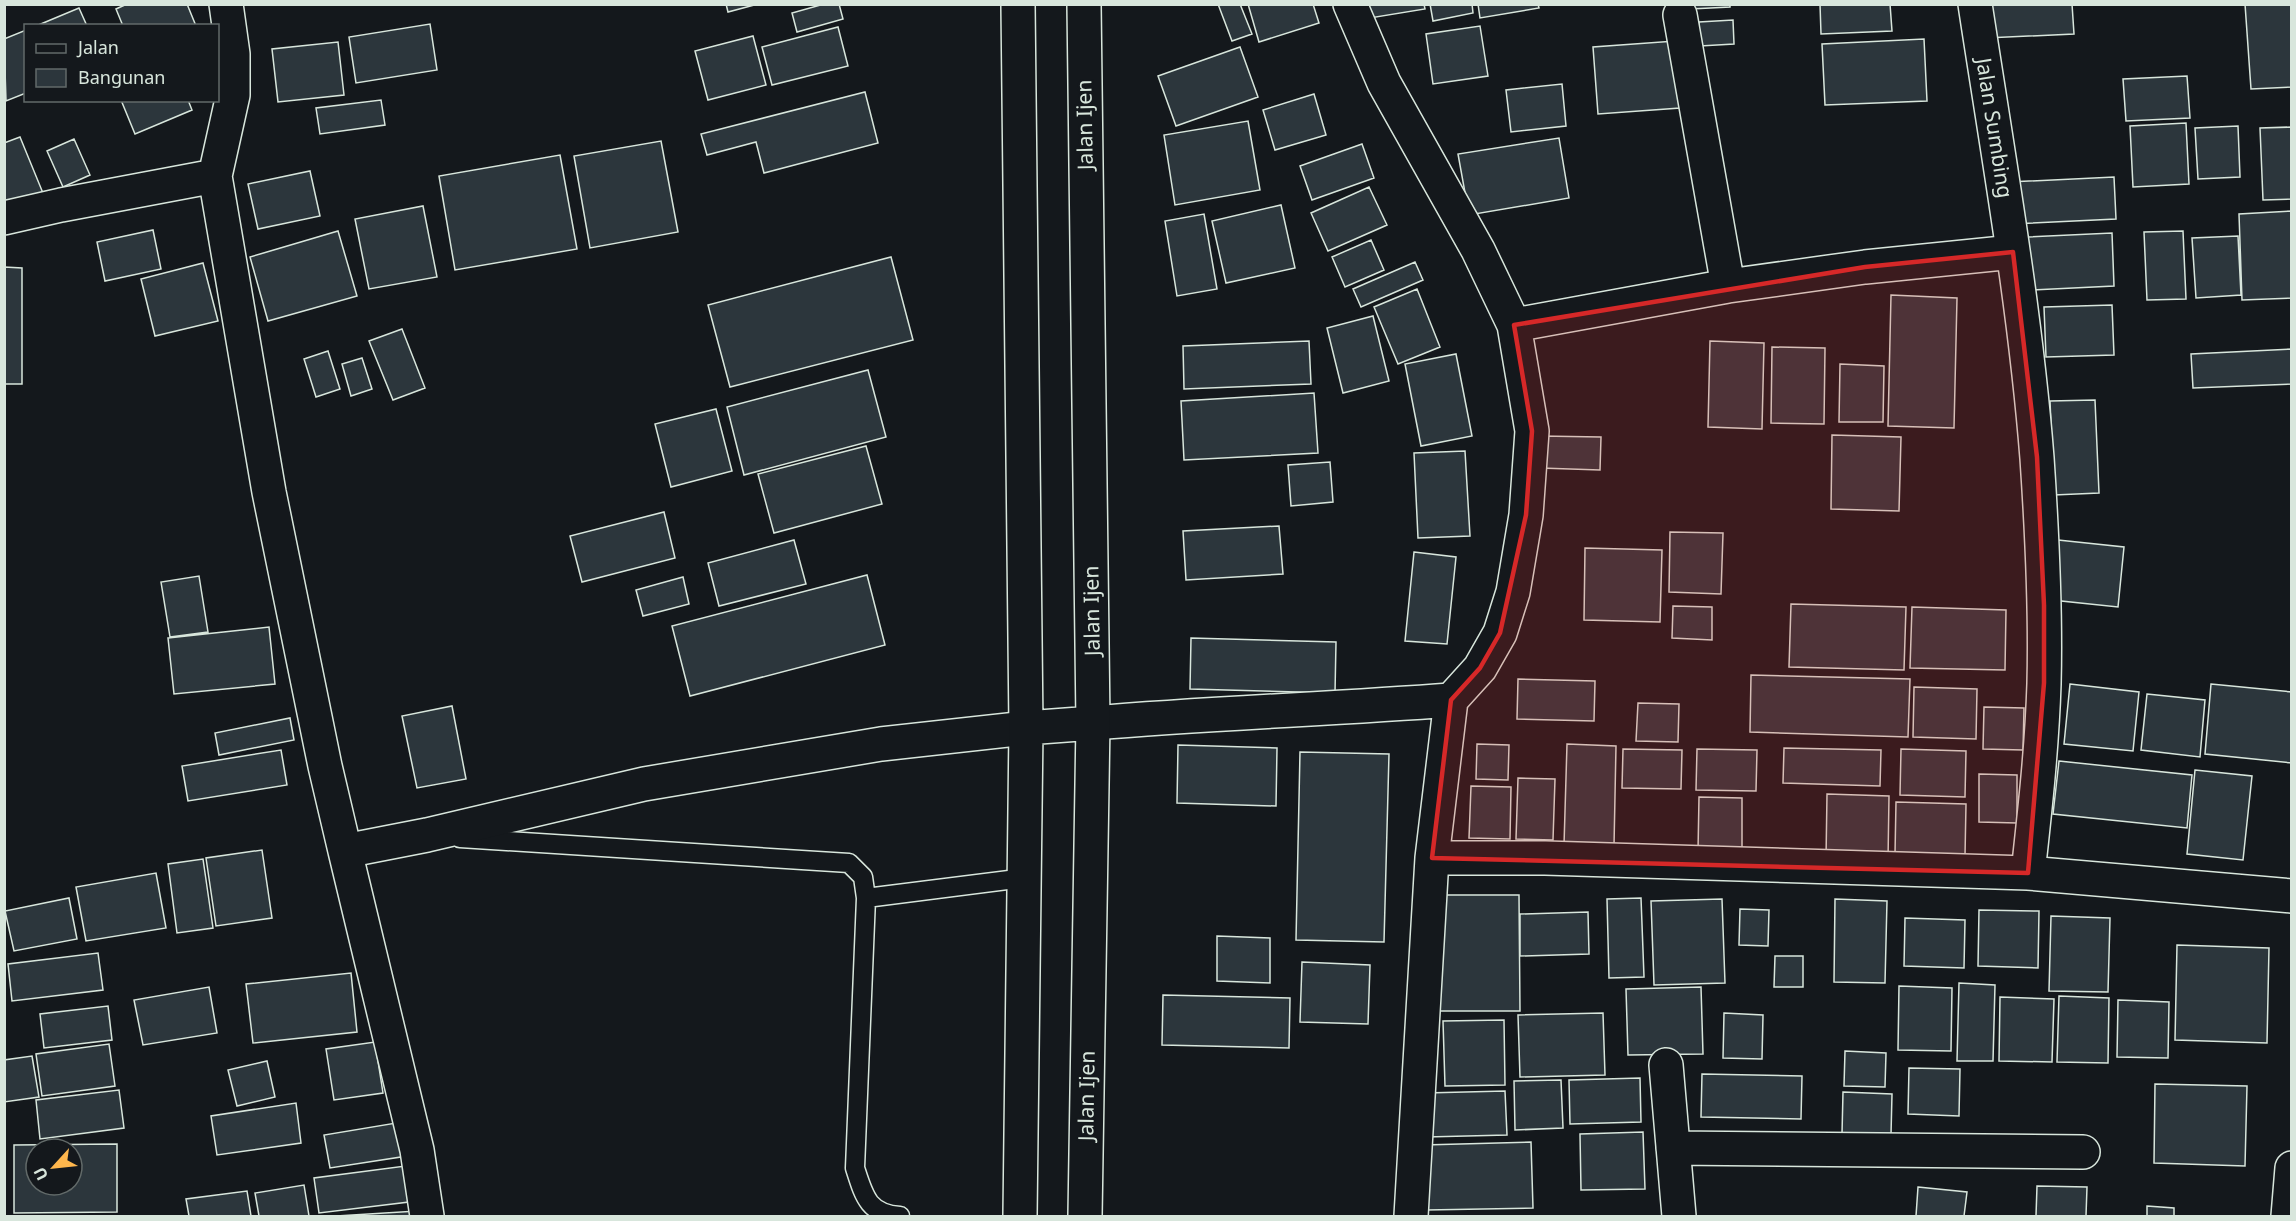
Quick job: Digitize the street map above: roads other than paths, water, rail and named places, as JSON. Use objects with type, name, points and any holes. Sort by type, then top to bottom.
[{"type":"street","points":[[226,4],[233,54],[232,95],[215,176],[269,492],[325,766],[417,1150],[427,1216]]},
{"type":"street","points":[[1018,4],[1026,728],[1020,1216]]},
{"type":"street","name":"Jalan Ijen","points":[[1083,4],[1093,723],[1085,1216]]},
{"type":"street","points":[[1350,4],[1384,83],[1478,250],[1514,325],[1532,431],[1527,514],[1513,592],[1500,633],[1480,668],[1451,700],[1432,858],[1412,1216]]},
{"type":"street","name":"Jalan Sumbing","points":[[1975,4],[2013,252],[2037,457],[2044,605],[2043,695],[2038,788],[2028,873]]},
{"type":"street","points":[[1680,15],[1728,286]]},
{"type":"street","points":[[4,218],[215,176]]},
{"type":"street","points":[[1514,325],[1728,286],[1865,267],[2013,252]]},
{"type":"street","points":[[345,851],[427,835],[644,784],[881,744],[1026,728],[1200,714],[1359,707],[1451,700]]},
{"type":"street","points":[[1432,858],[1545,858],[2028,873],[2292,896]]},
{"type":"street","points":[[1666,1065],[1679,1216]]},
{"type":"street","points":[[1673,1148],[2083,1152]]},
{"type":"street","points":[[2288,1216],[2292,1168]]},
{"type":"lane","points":[[427,835],[849,863],[863,877],[866,898],[855,1168],[865,1198],[885,1216]]},
{"type":"lane","points":[[866,898],[1024,878]]}]
